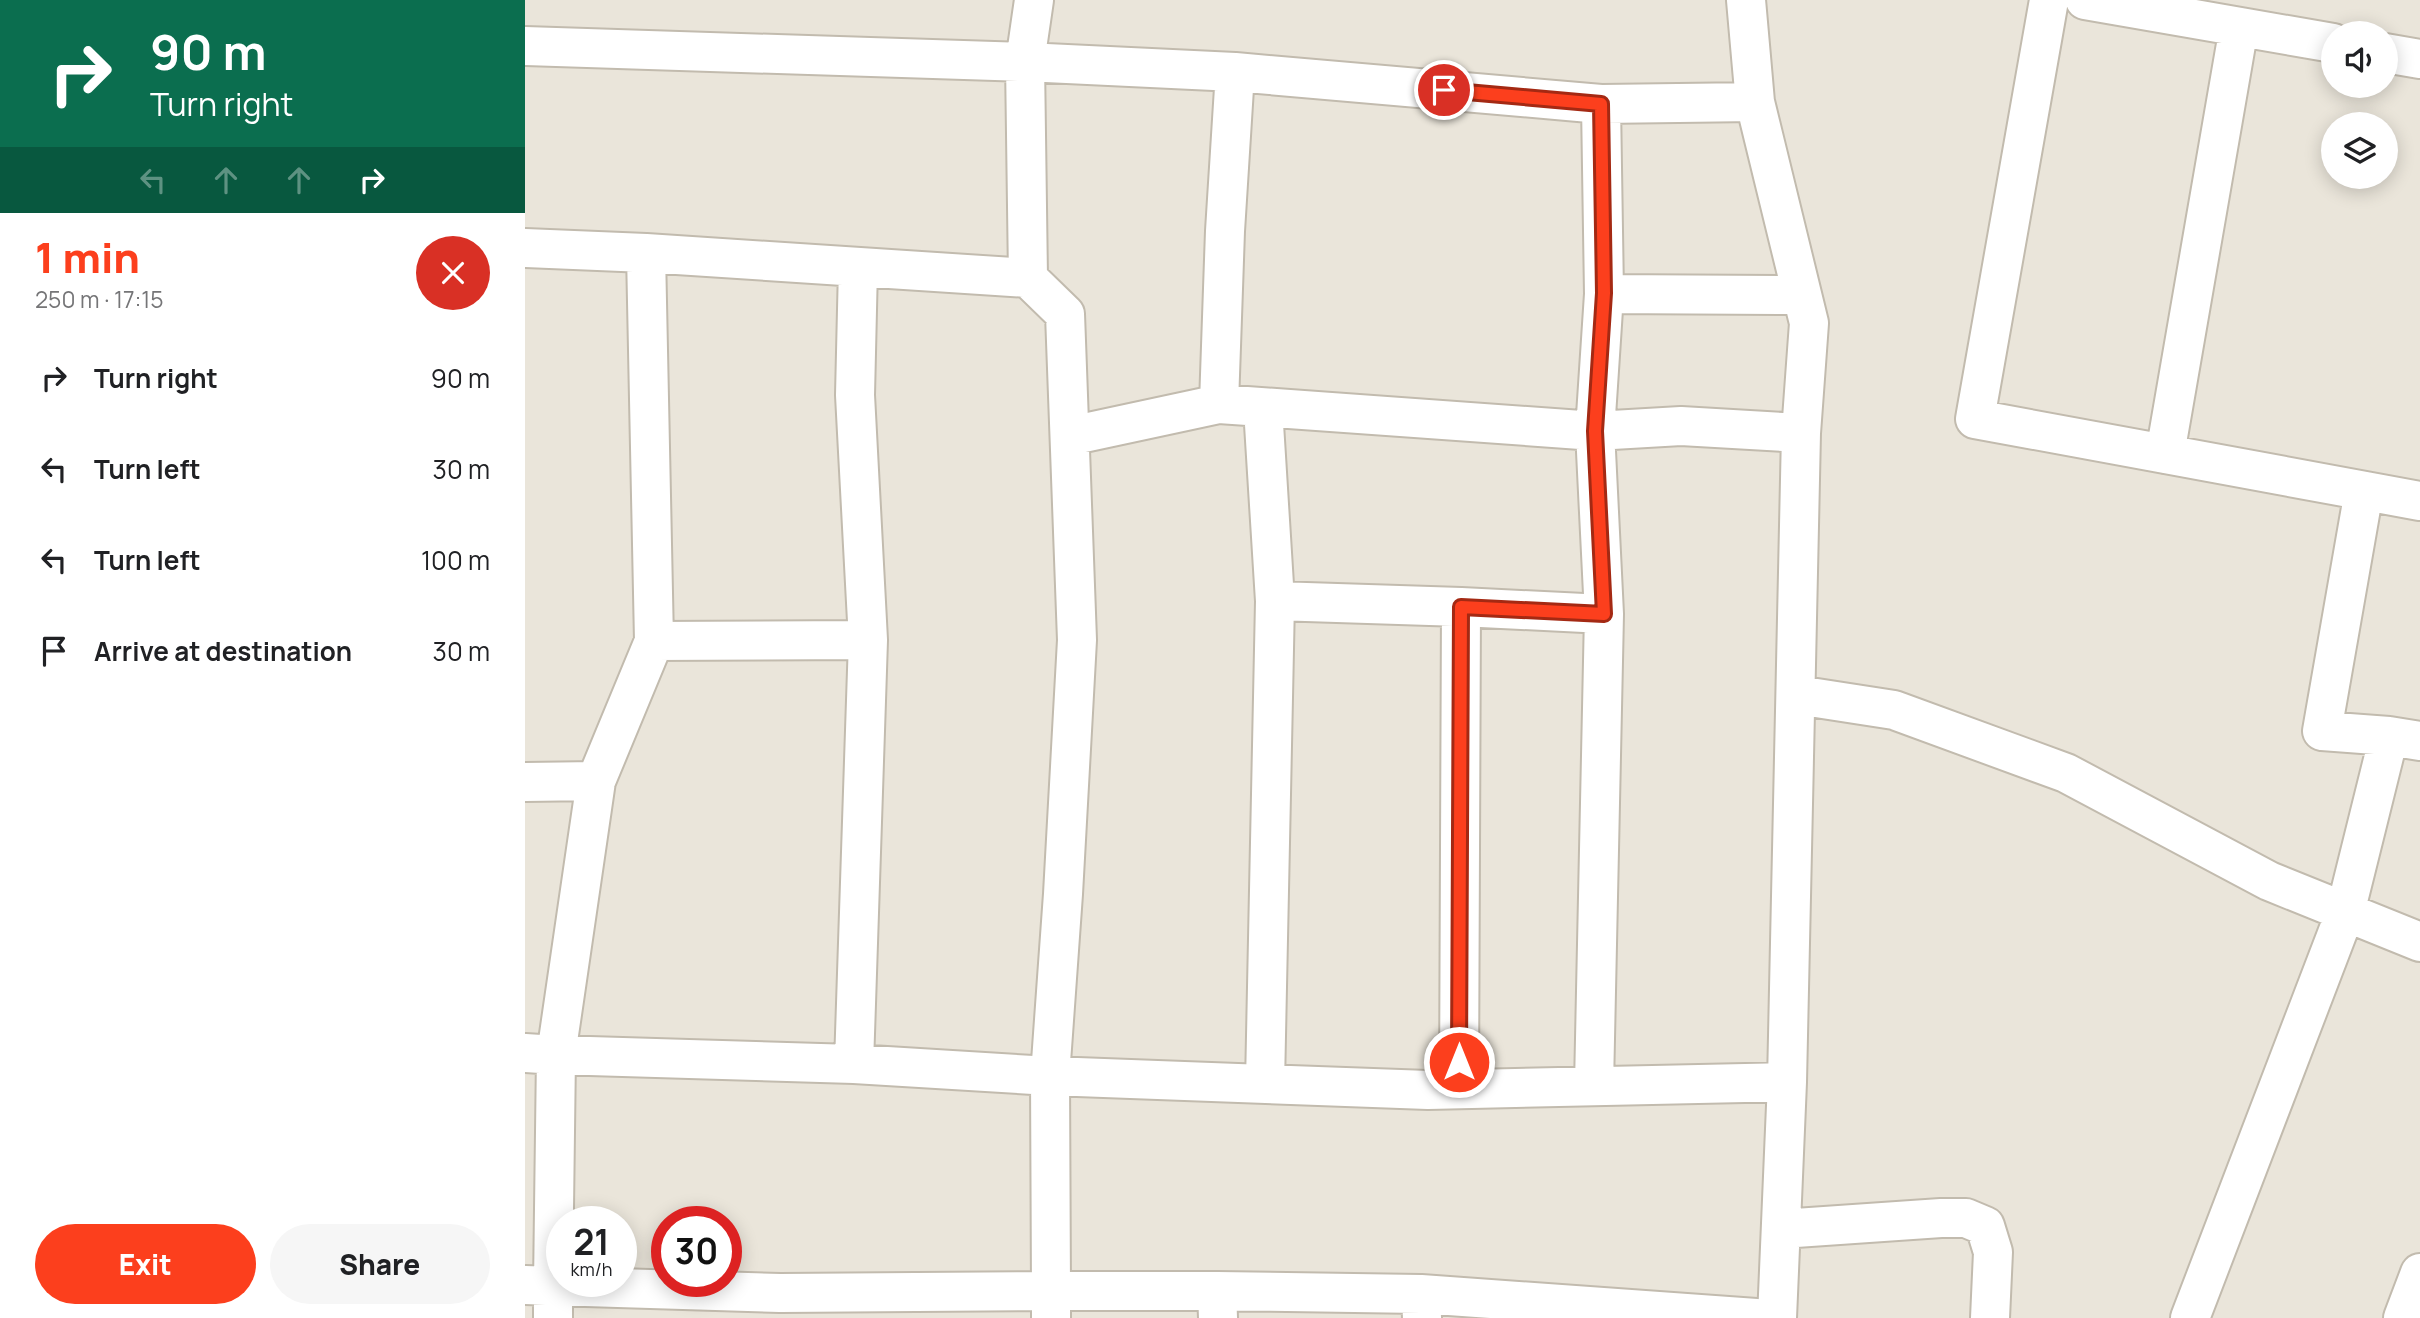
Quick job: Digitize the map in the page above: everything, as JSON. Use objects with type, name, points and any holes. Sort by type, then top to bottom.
[{"type":"street","points":[[1028,278],[1025,62],[1034,0]]},
{"type":"street","points":[[1745,0],[1755,102],[1809,323],[1801,433],[1787,1082],[1777,1318]]},
{"type":"street","points":[[2049,0],[1975,419],[2420,501]]},
{"type":"street","points":[[2085,0],[2321,41]]},
{"type":"street","points":[[2165,454],[2239,27]]},
{"type":"street","points":[[525,46],[1025,62],[1235,72],[1601,104],[1755,102]]},
{"type":"street","points":[[2398,55],[2420,59]]},
{"type":"street","points":[[1219,404],[1225,231],[1235,72]]},
{"type":"street","points":[[1594,1086],[1604,614],[1595,431],[1604,293],[1601,104]]},
{"type":"street","points":[[525,248],[646,253],[1028,278],[1065,314],[1077,639],[1050,1076],[1051,1304]]},
{"type":"street","points":[[646,253],[654,641],[597,781],[541,1054],[544,1296],[780,1293],[1051,1304],[1421,1306],[1756,1318]]},
{"type":"street","points":[[854,1064],[868,640],[855,395],[857,267]]},
{"type":"street","points":[[1604,293],[1802,295]]},
{"type":"street","points":[[1070,436],[1219,404],[1595,431],[1681,426],[1801,433]]},
{"type":"street","points":[[1263,408],[1275,601],[1265,1084]]},
{"type":"street","points":[[2190,1318],[2345,913],[2405,739],[2322,731],[2364,491]]},
{"type":"street","points":[[1275,601],[1604,614]]},
{"type":"street","points":[[1459,1089],[1461,607]]},
{"type":"street","points":[[654,641],[868,640]]},
{"type":"street","points":[[1797,695],[1894,710],[2066,773],[2269,881],[2420,942]]},
{"type":"street","points":[[525,782],[597,781]]},
{"type":"street","points":[[541,1054],[854,1064],[1050,1076],[1429,1090],[1787,1082]]},
{"type":"street","points":[[1781,1229],[1941,1218],[1966,1218],[1985,1226],[1993,1252],[1990,1318]]},
{"type":"street","points":[[2403,1318],[2420,1273]]},
{"type":"shaded area","points":[[525,0],[2420,0],[2420,1318],[525,1318]]},
{"type":"route","points":[[1444,90],[1601,104],[1604,293],[1595,431],[1604,614],[1461,607],[1459,1062]]}]
